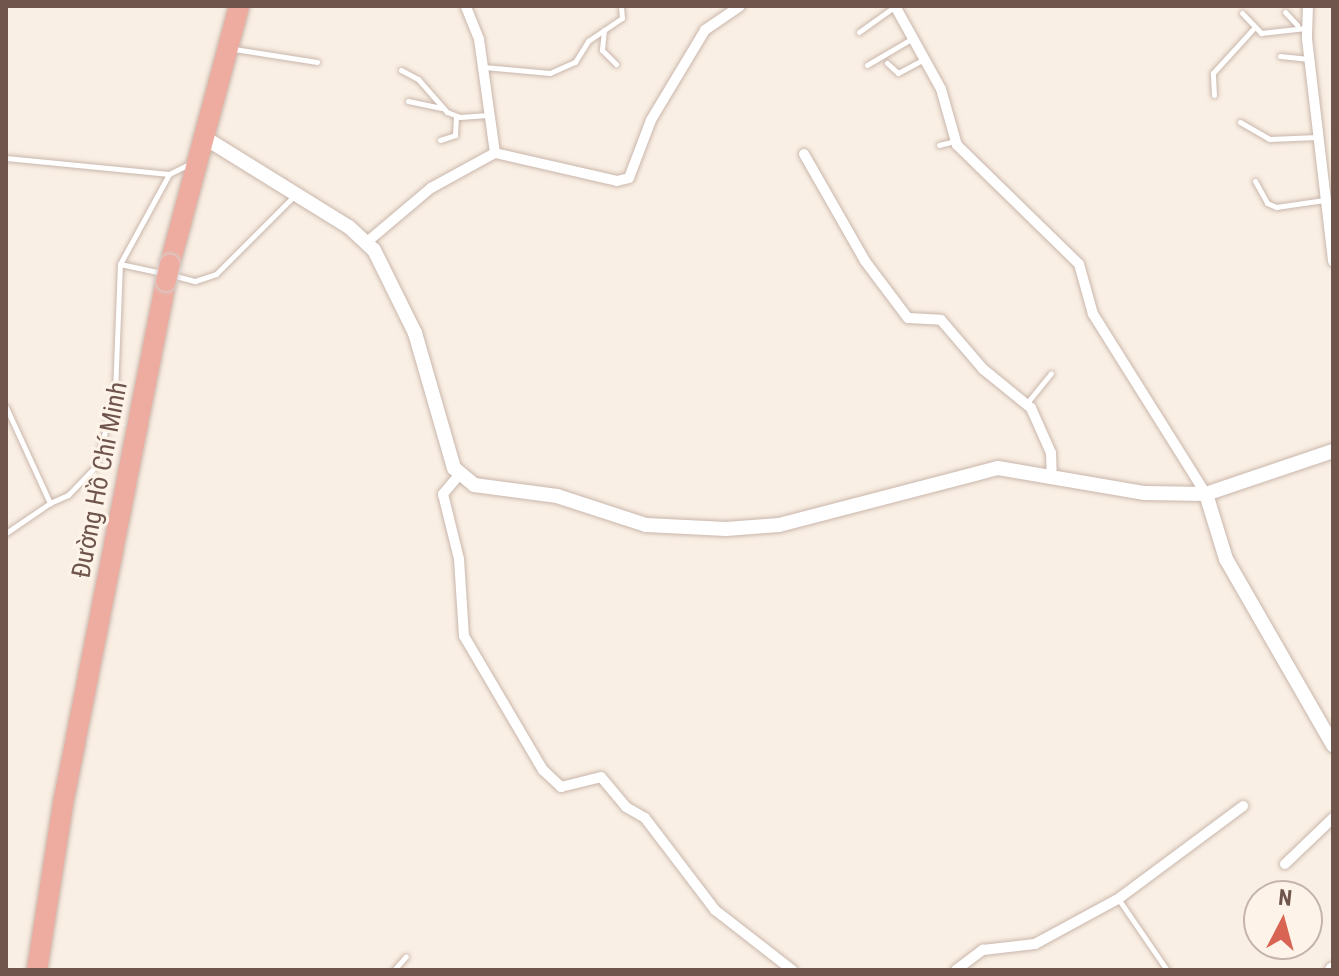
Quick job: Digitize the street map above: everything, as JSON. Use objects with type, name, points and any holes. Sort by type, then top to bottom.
[{"type":"highway","name":"Đường Hồ Chí Minh","points":[[37,970],[63,804],[168,272],[239,6]]},
{"type":"street","points":[[466,6],[483,67],[495,153]]},
{"type":"street","points":[[367,242],[431,188],[495,153],[617,181],[629,178],[651,120],[705,30],[740,6]]},
{"type":"street","points":[[894,6],[941,89],[955,141],[1036,227],[1079,264],[1093,314],[1206,494],[1226,559],[1333,745]]},
{"type":"street","points":[[1308,6],[1302,27],[1309,59],[1333,261]]},
{"type":"street","points":[[202,136],[367,242],[384,264],[415,333],[459,475],[474,485],[557,496],[646,525],[726,529],[779,525],[978,471],[1016,468],[1145,493],[1206,494],[1333,451]]},
{"type":"street","points":[[804,154],[865,261],[908,318],[941,320],[983,369],[1026,403],[1051,453],[1052,476]]},
{"type":"street","points":[[459,475],[443,494],[459,559],[464,636],[543,770],[561,787],[601,777],[626,807],[645,818],[715,910],[792,970]]},
{"type":"street","points":[[956,970],[983,950],[1035,944],[1118,899],[1243,806]]},
{"type":"street","points":[[1285,864],[1333,818]]},
{"type":"lane","points":[[483,67],[550,73],[575,62],[588,41],[622,18],[621,6]]},
{"type":"lane","points":[[859,32],[894,6]]},
{"type":"lane","points":[[1285,12],[1302,27]]},
{"type":"lane","points":[[1242,13],[1254,28],[1270,34],[1302,27]]},
{"type":"lane","points":[[1214,95],[1213,73],[1254,28]]},
{"type":"lane","points":[[604,29],[602,50],[616,64]]},
{"type":"lane","points":[[867,65],[913,38]]},
{"type":"lane","points":[[229,48],[317,62]]},
{"type":"lane","points":[[1280,56],[1309,59]]},
{"type":"lane","points":[[887,63],[898,73],[924,59]]},
{"type":"lane","points":[[401,70],[418,79],[441,108]]},
{"type":"lane","points":[[408,101],[441,108],[456,117],[491,115]]},
{"type":"lane","points":[[440,140],[455,135],[456,117]]},
{"type":"lane","points":[[1240,122],[1269,139],[1318,137]]},
{"type":"lane","points":[[939,145],[955,141]]},
{"type":"lane","points":[[6,158],[169,174],[196,161]]},
{"type":"lane","points":[[6,533],[82,483],[96,466],[105,437],[119,354],[120,264],[169,174]]},
{"type":"lane","points":[[1255,181],[1267,203],[1276,207],[1325,200]]},
{"type":"lane","points":[[120,264],[195,281],[216,274],[296,194]]},
{"type":"lane","points":[[1026,403],[1051,373]]},
{"type":"lane","points":[[6,407],[50,503]]},
{"type":"lane","points":[[1118,899],[1167,970]]},
{"type":"lane","points":[[394,970],[406,956]]}]
